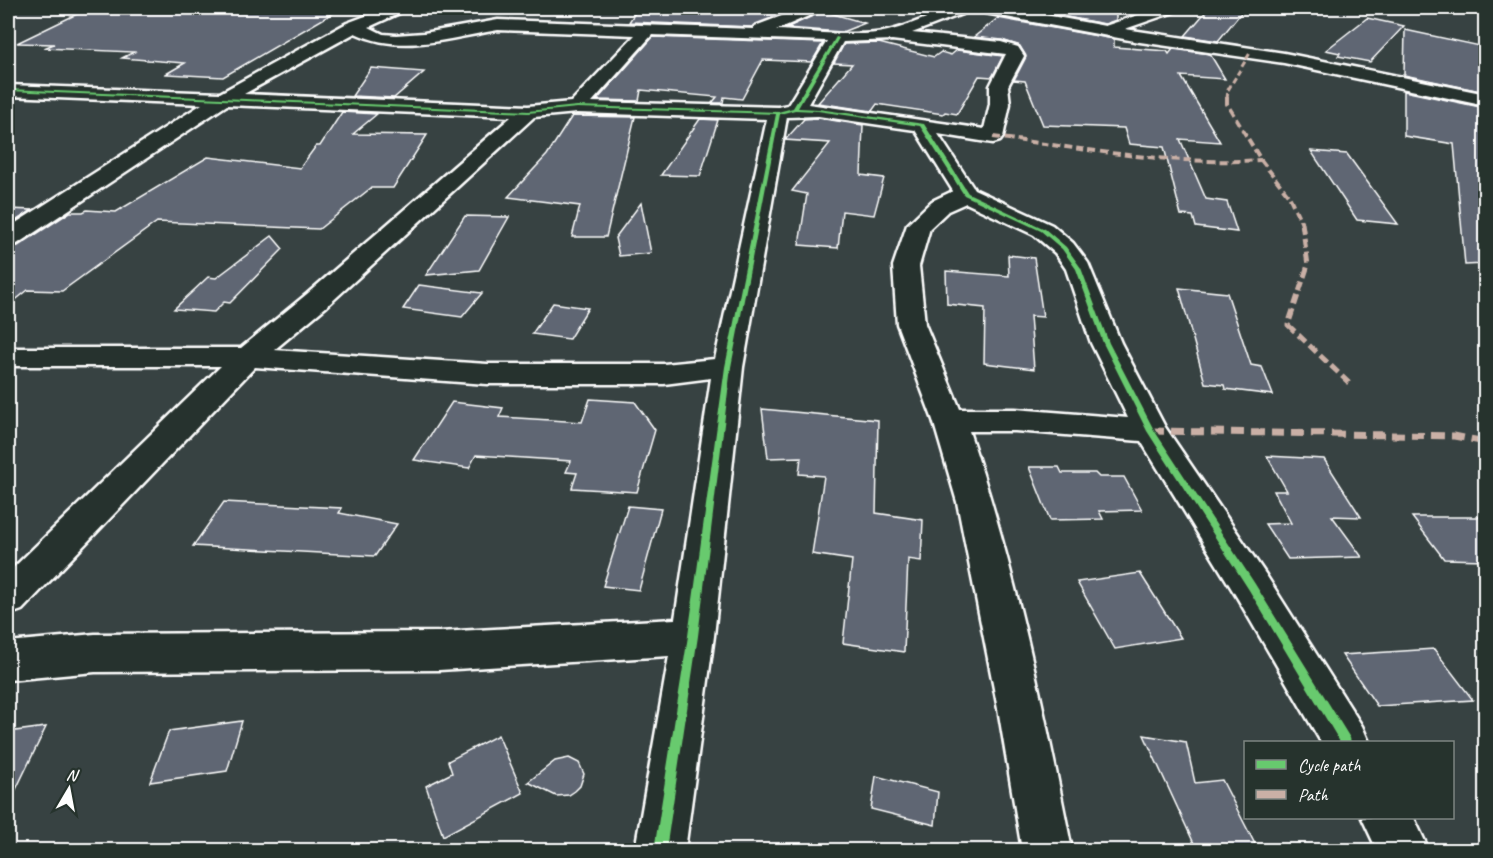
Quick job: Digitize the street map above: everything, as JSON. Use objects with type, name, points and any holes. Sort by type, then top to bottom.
[{"type":"street","points":[[8,239],[224,99],[353,26],[399,8]]},
{"type":"street","points":[[353,26],[379,39],[396,40],[424,39],[498,26],[648,30],[772,26],[815,8]]},
{"type":"street","points":[[890,36],[965,8]]},
{"type":"street","points":[[985,8],[1106,31],[1284,58],[1485,100]]},
{"type":"street","points":[[1106,31],[1172,8]]},
{"type":"street","points":[[8,90],[528,112],[577,106],[818,110],[993,137],[1000,104],[999,86],[1015,56],[1012,51],[1001,47],[890,36],[837,38],[741,26]]},
{"type":"street","points":[[577,106],[648,30]]},
{"type":"street","points":[[660,850],[693,636],[728,367],[787,111],[837,38]]},
{"type":"street","points":[[8,598],[248,357],[317,300],[528,112]]},
{"type":"street","points":[[922,125],[966,194],[1043,230],[1064,248],[1079,269],[1106,343],[1151,430],[1252,587],[1345,741]]},
{"type":"street","points":[[966,194],[940,206],[920,225],[906,266],[911,324],[949,420],[975,502],[1022,714],[1047,850]]},
{"type":"street","points":[[8,357],[248,357],[321,364],[487,374],[664,374],[728,367]]},
{"type":"street","points":[[949,420],[1015,420],[1151,430]]},
{"type":"street","points":[[8,661],[95,653],[439,651],[693,636]]},
{"type":"street","points":[[1388,819],[1404,850]]},
{"type":"building","points":[[125,8],[342,8],[223,77],[166,74],[185,63],[122,58],[134,52],[44,48],[54,44],[17,43],[81,12],[111,14]]},
{"type":"building","points":[[638,8],[798,8],[752,27],[629,22]]},
{"type":"building","points":[[1017,8],[1102,8],[1116,10],[1116,20],[1105,24]]},
{"type":"building","points":[[1209,8],[1245,8],[1218,41],[1185,36]]},
{"type":"building","points":[[823,11],[865,23],[842,32],[786,28]]},
{"type":"building","points":[[998,18],[1114,39],[1114,47],[1167,51],[1169,54],[1173,49],[1210,54],[1225,79],[1181,76],[1220,142],[1180,139],[1206,199],[1227,202],[1237,232],[1196,227],[1193,216],[1181,215],[1164,147],[1129,144],[1124,128],[1043,125],[1025,81],[1014,80],[1026,57],[1020,46],[1002,40],[974,37]]},
{"type":"building","points":[[1367,18],[1404,26],[1370,62],[1338,56],[1340,53],[1326,50]]},
{"type":"building","points":[[1405,30],[1485,47],[1485,92],[1404,75]]},
{"type":"building","points":[[653,37],[823,43],[812,62],[763,60],[742,99],[724,97],[723,103],[712,103],[717,97],[641,90],[639,101],[597,100]]},
{"type":"building","points":[[879,43],[934,57],[941,52],[951,55],[957,50],[1003,56],[992,77],[979,76],[957,114],[877,104],[872,111],[818,103],[852,64],[834,63],[844,44]]},
{"type":"building","points":[[371,68],[424,72],[394,98],[352,96]]},
{"type":"building","points":[[1404,91],[1485,108],[1485,264],[1465,265],[1454,144],[1404,136]]},
{"type":"building","points":[[342,112],[377,114],[353,134],[427,135],[393,188],[371,188],[319,229],[157,222],[62,291],[28,290],[8,306],[8,248],[18,246],[70,212],[87,210],[116,212],[208,157],[300,168],[316,146],[320,146]]},
{"type":"building","points":[[572,116],[635,117],[606,237],[572,237],[580,206],[508,197],[547,155]]},
{"type":"building","points":[[818,118],[863,125],[861,175],[884,178],[874,215],[842,211],[838,248],[799,245],[807,194],[792,191],[830,143],[785,140],[804,119]]},
{"type":"building","points":[[700,119],[718,120],[700,176],[661,175]]},
{"type":"building","points":[[1311,151],[1347,154],[1398,224],[1357,220]]},
{"type":"building","points":[[641,203],[651,253],[619,256],[615,238]]},
{"type":"building","points":[[8,209],[32,210],[8,226]]},
{"type":"building","points":[[465,216],[509,217],[479,270],[426,275]]},
{"type":"building","points":[[272,236],[283,249],[230,303],[224,302],[214,312],[174,309],[208,277],[216,278]]},
{"type":"building","points":[[1008,255],[1034,258],[1043,317],[1030,316],[1034,369],[984,363],[985,308],[947,304],[946,271],[1009,276]]},
{"type":"building","points":[[419,285],[482,293],[462,317],[403,309]]},
{"type":"building","points":[[1179,288],[1227,293],[1251,365],[1262,367],[1273,395],[1225,389],[1224,385],[1205,383]]},
{"type":"building","points":[[553,303],[588,308],[569,339],[532,334]]},
{"type":"building","points":[[590,399],[635,402],[655,430],[637,492],[572,488],[577,473],[566,472],[571,461],[476,455],[469,468],[414,460],[452,402],[503,408],[499,417],[582,422]]},
{"type":"building","points":[[762,409],[878,420],[876,513],[923,520],[921,561],[908,559],[904,652],[843,643],[852,560],[812,554],[824,476],[799,474],[801,457],[768,458]]},
{"type":"building","points":[[1267,456],[1324,459],[1361,517],[1332,516],[1362,557],[1288,559],[1265,524],[1291,523],[1274,491],[1287,491]]},
{"type":"building","points":[[1029,467],[1059,467],[1062,473],[1095,473],[1099,477],[1124,477],[1142,510],[1099,511],[1103,519],[1050,520]]},
{"type":"building","points":[[224,502],[342,508],[339,513],[397,524],[375,556],[193,546]]},
{"type":"building","points":[[628,506],[661,509],[639,590],[603,586]]},
{"type":"building","points":[[1412,517],[1485,517],[1485,560],[1444,559]]},
{"type":"building","points":[[1140,573],[1181,638],[1115,649],[1077,582]]},
{"type":"building","points":[[1434,649],[1473,700],[1377,706],[1342,655]]},
{"type":"building","points":[[242,721],[227,771],[150,782],[169,731]]},
{"type":"building","points":[[46,727],[8,806],[8,732]]},
{"type":"building","points":[[498,735],[523,793],[443,836],[426,786],[452,773],[448,761]]},
{"type":"building","points":[[1144,735],[1186,742],[1195,783],[1222,780],[1258,850],[1197,850]]},
{"type":"building","points":[[569,758],[579,763],[584,774],[580,786],[569,795],[556,796],[528,782],[555,761]]},
{"type":"building","points":[[876,776],[938,792],[935,825],[871,809]]},
{"type":"marked path","points":[[1250,53],[1228,90],[1227,104],[1261,160],[1289,196],[1302,223],[1308,265],[1288,325],[1349,383]]},
{"type":"marked path","points":[[993,137],[1185,160],[1231,162],[1261,160]]},
{"type":"marked path","points":[[1151,431],[1454,436],[1486,442]]},
{"type":"cycle path","points":[[8,90],[528,112],[577,107],[778,113],[795,109],[837,38]]},
{"type":"cycle path","points":[[795,109],[818,110],[922,125],[966,194],[1043,230],[1064,248],[1079,269],[1106,343],[1151,431],[1252,587],[1345,741]]},
{"type":"cycle path","points":[[660,850],[693,636],[728,367],[778,113]]}]
